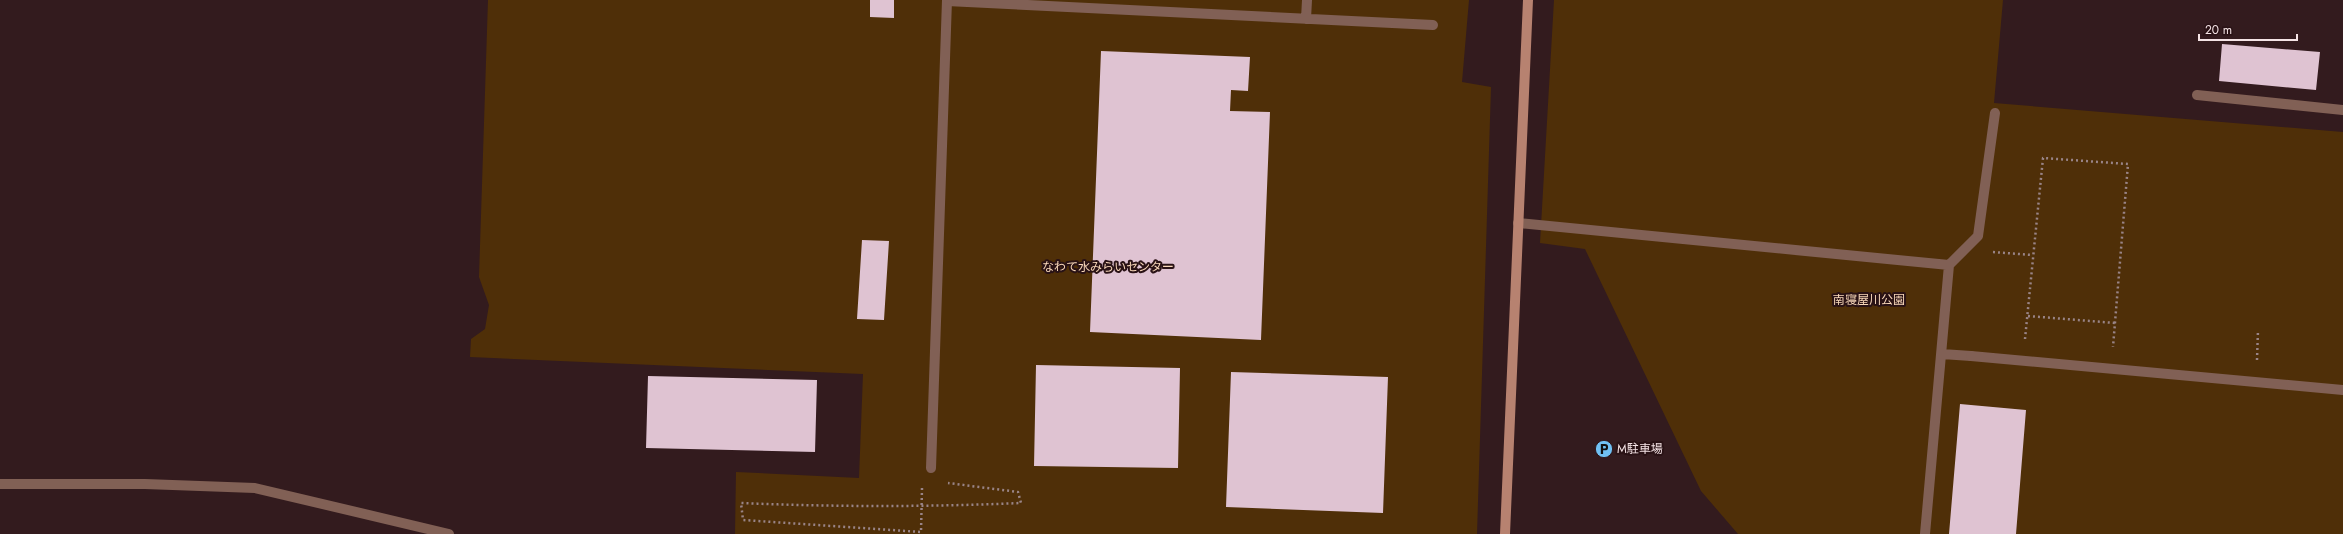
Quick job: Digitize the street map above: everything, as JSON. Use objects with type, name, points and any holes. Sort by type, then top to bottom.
[{"type":"street","points":[[931,468],[947,0],[1432,25]]},
{"type":"street","points":[[1306,19],[1307,0]]},
{"type":"street","points":[[1505,534],[1528,0]]},
{"type":"street","points":[[2197,95],[2343,110]]},
{"type":"street","points":[[1925,534],[1949,265],[1978,236],[1995,113]]},
{"type":"street","points":[[1518,223],[1949,265]]},
{"type":"street","points":[[1942,354],[2343,390]]},
{"type":"street","points":[[0,484],[145,484],[255,488],[449,534]]},
{"type":"path","points":[[2023,361],[2032,255],[2043,158],[2128,164],[2112,369]]},
{"type":"path","points":[[1987,252],[2032,255]]},
{"type":"path","points":[[2028,316],[2115,323]]},
{"type":"path","points":[[2256,382],[2258,330]]},
{"type":"path","points":[[930,480],[931,468]]},
{"type":"path","points":[[930,480],[922,479],[922,502],[922,509],[922,524],[921,532],[742,520],[741,503],[775,504],[900,506],[915,506],[923,506],[931,507],[1021,503],[1018,492],[930,480]]},
{"type":"green space","name":"なわて水みらいセンター","points":[[488,0],[1469,0],[1462,82],[1491,87],[1477,534],[735,534],[736,472],[859,478],[863,374],[470,357],[471,339],[485,329],[489,305],[479,277]]},
{"type":"green space","name":"南寝屋川公園","points":[[1554,0],[2003,0],[1994,103],[2343,132],[2343,534],[1738,534],[1701,491],[1585,249],[1540,243]]},
{"type":"building","points":[[870,0],[894,0],[894,18],[870,17]]},
{"type":"building","points":[[2222,44],[2320,52],[2316,90],[2219,81]]},
{"type":"building","points":[[1101,51],[1250,57],[1248,91],[1231,90],[1230,111],[1270,112],[1261,340],[1090,332]]},
{"type":"building","points":[[862,240],[889,241],[884,320],[857,319]]},
{"type":"building","points":[[1036,365],[1180,368],[1178,468],[1034,466]]},
{"type":"building","points":[[1231,372],[1388,377],[1383,513],[1226,507]]},
{"type":"building","points":[[648,376],[817,380],[815,452],[646,448]]},
{"type":"building","points":[[1960,404],[2026,410],[2016,534],[1949,534]]},
{"type":"place","name":"M駐車場","points":[[1604,449]]}]
